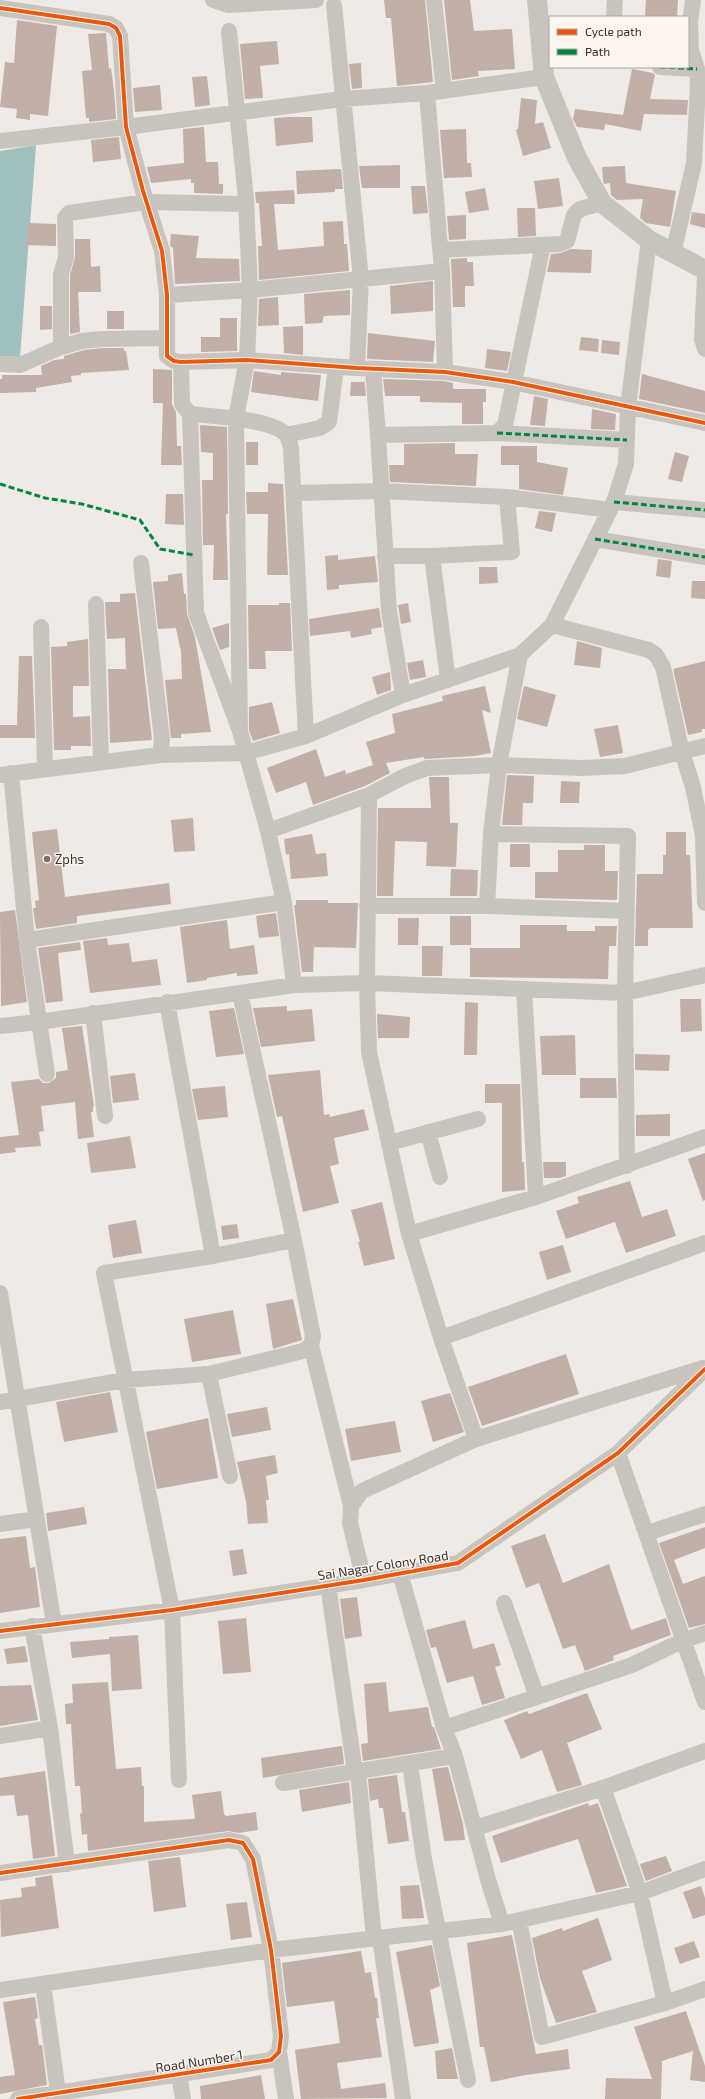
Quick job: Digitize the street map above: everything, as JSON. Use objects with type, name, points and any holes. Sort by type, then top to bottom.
[{"type":"street","points":[[213,0],[228,5],[316,0]]},
{"type":"street","points":[[434,0],[444,91]]},
{"type":"street","points":[[538,0],[544,77],[576,158],[602,203],[649,240],[705,270]]},
{"type":"street","points":[[614,16],[615,0]]},
{"type":"street","points":[[673,254],[699,164],[697,69],[691,50],[690,22],[693,0]]},
{"type":"street","points":[[334,5],[342,99],[361,279],[365,368],[378,435],[389,611],[403,695]]},
{"type":"street","points":[[0,8],[71,20],[109,24],[116,28],[120,36],[126,127],[146,202],[162,251],[167,295],[167,356],[174,361],[248,360],[336,367],[445,372],[513,382],[705,423]]},
{"type":"street","points":[[229,31],[246,204],[250,290],[248,360],[236,418],[240,731]]},
{"type":"street","points":[[678,68],[697,69]]},
{"type":"street","points":[[0,141],[126,127],[342,99],[427,94],[544,77]]},
{"type":"street","points":[[427,94],[441,250],[445,372]]},
{"type":"street","points":[[61,347],[61,274],[66,257],[65,218],[69,213],[78,210],[146,202],[246,204]]},
{"type":"street","points":[[441,250],[560,244],[567,241],[574,215],[580,209],[602,203]]},
{"type":"street","points":[[47,1074],[27,940],[5,774],[160,755],[245,753],[306,736],[403,695],[520,655],[552,625],[612,506],[626,464],[628,407],[649,240]]},
{"type":"street","points":[[496,433],[505,425],[543,245]]},
{"type":"street","points":[[167,295],[250,290],[442,272]]},
{"type":"street","points":[[705,276],[702,339],[705,350]]},
{"type":"street","points":[[0,364],[20,365],[61,347],[102,339],[166,338]]},
{"type":"street","points":[[181,362],[182,404],[190,414],[196,613],[240,731],[268,831],[284,902],[294,985]]},
{"type":"street","points":[[286,435],[320,428],[329,422],[336,367]]},
{"type":"street","points":[[190,414],[236,418],[275,427],[286,435],[291,448],[306,736]]},
{"type":"street","points":[[378,435],[496,433],[627,440]]},
{"type":"street","points":[[294,492],[382,491],[612,506],[705,510]]},
{"type":"street","points":[[385,556],[432,556],[512,552],[507,498]]},
{"type":"street","points":[[595,539],[705,557]]},
{"type":"street","points":[[432,556],[448,680]]},
{"type":"street","points":[[141,563],[162,739],[160,755]]},
{"type":"street","points":[[96,604],[101,762]]},
{"type":"street","points":[[552,625],[649,650],[656,655],[663,667],[682,752],[693,787],[703,836],[705,904]]},
{"type":"street","points":[[41,627],[45,769]]},
{"type":"street","points":[[487,906],[499,765],[520,655]]},
{"type":"street","points":[[268,831],[369,795],[405,776],[427,768],[499,765],[582,768],[624,766],[705,746]]},
{"type":"street","points":[[369,795],[367,906],[369,1052],[409,1234],[441,1338],[476,1439]]},
{"type":"street","points":[[492,834],[628,836],[625,993],[627,1166]]},
{"type":"street","points":[[27,940],[284,902]]},
{"type":"street","points":[[367,906],[487,906],[627,911]]},
{"type":"street","points":[[0,1026],[39,1022],[167,1002],[294,985],[367,983],[625,993],[705,975]]},
{"type":"street","points":[[524,989],[536,1197]]},
{"type":"street","points":[[240,993],[294,1240],[313,1336],[311,1345],[351,1506],[350,1523],[364,1580]]},
{"type":"street","points":[[167,1002],[212,1256]]},
{"type":"street","points":[[93,1013],[106,1116]]},
{"type":"street","points":[[389,1143],[478,1119]]},
{"type":"street","points":[[428,1132],[440,1177]]},
{"type":"street","points":[[409,1234],[536,1197],[705,1138]]},
{"type":"street","points":[[179,1780],[172,1610],[104,1273],[212,1256],[294,1240]]},
{"type":"street","points":[[441,1338],[705,1243]]},
{"type":"street","points":[[0,1293],[54,1624]]},
{"type":"street","points":[[0,1402],[125,1380],[208,1374],[303,1351],[311,1345]]},
{"type":"street","points":[[351,1506],[362,1491],[476,1439],[705,1368]]},
{"type":"street","name":"Sai Nagar Colony Road","points":[[0,1631],[172,1610],[364,1580],[458,1563],[618,1453],[705,1368]]},
{"type":"street","points":[[208,1374],[230,1476]]},
{"type":"street","points":[[618,1453],[647,1533],[682,1640],[705,1702]]},
{"type":"street","points":[[647,1533],[705,1514]]},
{"type":"street","points":[[0,1524],[36,1519]]},
{"type":"street","points":[[400,1573],[444,1728],[455,1756],[489,1883],[502,1924]]},
{"type":"street","points":[[328,1585],[357,1772],[377,1939],[403,2099]]},
{"type":"street","points":[[504,1603],[537,1697]]},
{"type":"street","points":[[32,1626],[50,1728],[67,1864]]},
{"type":"street","points":[[444,1728],[632,1664],[682,1640],[705,1633]]},
{"type":"street","points":[[0,1736],[50,1728]]},
{"type":"street","points":[[475,1828],[603,1788],[705,1751]]},
{"type":"street","points":[[283,1784],[455,1756]]},
{"type":"street","points":[[410,1764],[424,1859],[440,1930],[468,2080]]},
{"type":"street","points":[[603,1788],[640,1893],[665,2003]]},
{"type":"street","points":[[0,1873],[229,1840],[243,1843],[253,1859],[271,1950],[281,2036],[279,2052],[286,2099]]},
{"type":"street","points":[[0,1990],[271,1950],[502,1924],[640,1893],[705,1869]]},
{"type":"street","points":[[519,1920],[542,2037],[665,2003],[705,1989]]},
{"type":"street","points":[[44,1984],[59,2096]]},
{"type":"street","name":"Road Number 1","points":[[18,2099],[108,2092],[179,2074],[271,2060],[279,2052]]},
{"type":"street","points":[[179,2074],[183,2099]]},
{"type":"water","points":[[36,145],[20,357],[0,356],[0,151]]},
{"type":"building","points":[[384,0],[425,0],[433,82],[397,86],[391,18],[386,18]]},
{"type":"building","points":[[444,0],[470,0],[474,31],[512,29],[515,69],[478,71],[479,76],[452,80]]},
{"type":"building","points":[[646,0],[678,0],[677,16],[645,16]]},
{"type":"building","points":[[17,20],[57,26],[48,116],[30,114],[30,120],[16,118],[17,109],[0,107],[5,62],[14,63]]},
{"type":"building","points":[[106,33],[109,69],[111,68],[114,90],[116,119],[89,122],[89,118],[86,118],[82,71],[92,70],[88,34]]},
{"type":"building","points":[[277,41],[279,64],[260,66],[263,98],[245,99],[240,44]]},
{"type":"building","points":[[361,63],[362,88],[352,89],[349,64]]},
{"type":"building","points":[[632,69],[653,73],[655,75],[650,99],[688,100],[687,115],[644,114],[641,131],[605,124],[604,130],[577,127],[573,119],[575,109],[623,115]]},
{"type":"building","points":[[207,76],[210,105],[195,107],[192,77]]},
{"type":"building","points":[[160,85],[162,110],[135,112],[133,88]]},
{"type":"building","points":[[521,98],[537,100],[535,124],[543,122],[551,148],[523,156],[516,130],[518,129]]},
{"type":"building","points":[[312,117],[313,142],[276,146],[274,118]]},
{"type":"building","points":[[204,127],[206,162],[218,162],[219,184],[223,184],[223,194],[194,193],[194,183],[191,183],[191,179],[151,183],[147,167],[184,163],[183,129]]},
{"type":"building","points":[[466,129],[467,163],[471,163],[472,177],[444,178],[440,130]]},
{"type":"building","points":[[119,137],[121,159],[93,162],[91,140]]},
{"type":"building","points":[[400,165],[400,188],[362,188],[359,166]]},
{"type":"building","points":[[625,166],[626,183],[676,191],[670,227],[646,223],[640,218],[643,199],[617,200],[611,195],[610,183],[604,184],[602,167]]},
{"type":"building","points":[[341,169],[343,189],[335,189],[335,192],[297,194],[296,171]]},
{"type":"building","points":[[559,178],[563,206],[538,209],[534,181]]},
{"type":"building","points":[[411,186],[425,186],[428,213],[413,214]]},
{"type":"building","points":[[485,188],[489,210],[469,213],[465,192]]},
{"type":"building","points":[[294,190],[295,204],[274,204],[278,250],[324,246],[323,222],[343,221],[344,244],[347,244],[349,271],[259,280],[258,246],[262,246],[259,203],[256,203],[255,192]]},
{"type":"building","points":[[517,208],[535,208],[536,236],[518,237]]},
{"type":"building","points":[[692,212],[705,214],[705,228],[690,224]]},
{"type":"building","points":[[466,215],[466,239],[449,240],[447,216]]},
{"type":"building","points":[[28,223],[56,224],[56,246],[27,245]]},
{"type":"building","points":[[171,234],[199,236],[196,258],[239,259],[240,281],[175,284],[173,248],[170,246]]},
{"type":"building","points":[[75,239],[90,239],[91,267],[100,266],[101,292],[78,292],[80,332],[70,334],[70,275],[75,257]]},
{"type":"building","points":[[571,249],[592,250],[591,273],[547,272],[551,254],[561,253]]},
{"type":"building","points":[[467,258],[467,262],[473,262],[474,286],[465,286],[465,307],[453,307],[451,259]]},
{"type":"building","points":[[433,281],[433,311],[391,314],[390,286]]},
{"type":"building","points":[[350,290],[350,315],[324,316],[322,323],[305,324],[304,294]]},
{"type":"building","points":[[278,297],[279,325],[258,326],[259,299]]},
{"type":"building","points":[[40,306],[52,306],[52,329],[40,330]]},
{"type":"building","points":[[107,311],[124,311],[124,329],[107,329]]},
{"type":"building","points":[[220,318],[237,318],[237,351],[201,352],[201,337],[220,337]]},
{"type":"building","points":[[303,326],[303,355],[284,353],[283,327]]},
{"type":"building","points":[[368,333],[435,341],[433,362],[367,359]]},
{"type":"building","points":[[581,337],[599,339],[598,352],[579,350]]},
{"type":"building","points":[[602,340],[620,342],[619,355],[601,353]]},
{"type":"building","points":[[124,348],[124,351],[126,351],[129,370],[81,373],[81,375],[71,376],[72,382],[36,388],[36,392],[0,393],[0,379],[2,379],[2,375],[42,375],[41,366],[54,360],[64,359],[64,356],[84,350]]},
{"type":"building","points":[[487,349],[511,352],[507,371],[485,368]]},
{"type":"building","points":[[153,369],[172,370],[172,404],[176,412],[177,446],[181,446],[182,465],[161,465],[163,403],[153,403]]},
{"type":"building","points":[[254,371],[281,375],[281,372],[321,375],[318,401],[251,392]]},
{"type":"building","points":[[642,374],[705,391],[705,413],[639,399]]},
{"type":"building","points":[[364,378],[366,396],[350,396],[351,382],[364,382]]},
{"type":"building","points":[[383,379],[444,381],[453,383],[453,389],[486,389],[486,402],[483,402],[483,424],[462,424],[462,403],[420,402],[420,396],[385,396]]},
{"type":"building","points":[[534,396],[548,399],[545,426],[530,425]]},
{"type":"building","points":[[592,409],[616,414],[615,430],[591,429]]},
{"type":"building","points":[[200,425],[227,427],[228,514],[226,514],[228,580],[213,580],[214,545],[203,545],[202,480],[213,480],[213,453],[201,452]]},
{"type":"building","points":[[246,442],[258,442],[258,465],[246,465]]},
{"type":"building","points":[[455,443],[455,454],[478,454],[476,486],[390,482],[389,465],[404,465],[404,444]]},
{"type":"building","points":[[501,446],[537,446],[537,462],[568,468],[563,495],[519,489],[519,465],[501,465]]},
{"type":"building","points":[[675,452],[689,456],[682,482],[668,479]]},
{"type":"building","points":[[268,483],[283,484],[288,575],[267,575],[268,514],[247,514],[246,492],[268,492]]},
{"type":"building","points":[[166,494],[183,494],[184,525],[165,524]]},
{"type":"building","points":[[539,511],[556,513],[552,532],[535,528]]},
{"type":"building","points":[[338,555],[338,560],[375,556],[378,582],[339,585],[339,589],[327,590],[325,556]]},
{"type":"building","points":[[658,559],[672,561],[670,578],[656,576]]},
{"type":"building","points":[[479,567],[497,567],[498,583],[479,584]]},
{"type":"building","points":[[182,573],[184,594],[186,594],[187,614],[195,637],[211,732],[181,734],[181,738],[171,738],[165,680],[182,679],[181,652],[176,628],[158,629],[153,582],[168,581],[168,575]]},
{"type":"building","points":[[692,581],[705,581],[705,599],[691,598]]},
{"type":"building","points":[[135,593],[152,740],[110,743],[108,669],[126,669],[125,638],[107,639],[105,602],[120,602],[120,594]]},
{"type":"building","points":[[279,603],[290,603],[292,651],[265,651],[266,669],[249,669],[248,605],[279,605]]},
{"type":"building","points":[[408,603],[411,622],[401,624],[398,605]]},
{"type":"building","points":[[379,608],[382,627],[371,629],[372,634],[351,638],[350,631],[310,636],[309,619]]},
{"type":"building","points":[[229,623],[229,647],[220,650],[212,628]]},
{"type":"building","points":[[88,639],[89,686],[73,686],[73,717],[90,716],[91,746],[71,746],[71,750],[54,750],[51,647],[67,646],[67,642]]},
{"type":"building","points":[[577,641],[602,648],[600,668],[574,665]]},
{"type":"building","points":[[19,656],[32,656],[35,738],[0,738],[0,725],[17,725]]},
{"type":"building","points":[[423,660],[426,677],[410,680],[407,663]]},
{"type":"building","points":[[705,661],[705,729],[702,729],[702,732],[688,735],[673,669]]},
{"type":"building","points":[[390,672],[391,690],[377,695],[372,677]]},
{"type":"building","points":[[485,686],[491,713],[482,710],[491,753],[475,756],[424,759],[424,757],[386,763],[390,773],[365,786],[313,805],[306,782],[276,793],[267,768],[316,749],[325,777],[345,770],[346,774],[373,765],[366,742],[395,733],[392,714],[443,701],[442,696]]},
{"type":"building","points":[[524,686],[556,695],[547,727],[517,719]]},
{"type":"building","points":[[272,702],[280,733],[253,741],[249,730],[249,707]]},
{"type":"building","points":[[618,725],[623,753],[600,757],[594,729]]},
{"type":"building","points":[[507,775],[534,776],[533,803],[523,803],[522,825],[502,825]]},
{"type":"building","points":[[429,777],[449,777],[450,823],[458,823],[456,867],[426,866],[427,842],[395,841],[393,896],[377,896],[378,808],[431,808]]},
{"type":"building","points":[[561,781],[580,782],[579,803],[560,803]]},
{"type":"building","points":[[193,818],[195,851],[174,852],[171,820]]},
{"type":"building","points":[[57,829],[65,897],[169,883],[171,904],[77,916],[77,923],[36,929],[33,908],[36,908],[35,901],[39,900],[32,832]]},
{"type":"building","points":[[666,832],[686,832],[686,855],[690,855],[693,928],[650,928],[648,930],[648,946],[635,946],[637,874],[663,874],[663,855],[666,855]]},
{"type":"building","points":[[312,834],[316,854],[326,853],[328,876],[291,879],[289,854],[286,855],[284,839]]},
{"type":"building","points":[[510,844],[530,844],[530,867],[510,867]]},
{"type":"building","points":[[584,845],[605,845],[605,871],[618,871],[617,900],[535,898],[535,872],[558,872],[558,850],[584,850]]},
{"type":"building","points":[[451,869],[478,870],[477,896],[450,896]]},
{"type":"building","points":[[296,900],[328,900],[328,903],[358,903],[356,948],[314,947],[313,972],[302,972],[294,905],[296,905]]},
{"type":"building","points":[[15,910],[27,1002],[1,1006],[0,912]]},
{"type":"building","points":[[276,913],[279,936],[259,938],[256,916]]},
{"type":"building","points":[[450,916],[471,916],[471,945],[450,945]]},
{"type":"building","points":[[398,918],[419,918],[418,945],[398,945]]},
{"type":"building","points":[[227,920],[230,949],[254,945],[258,974],[237,976],[237,973],[187,983],[180,927]]},
{"type":"building","points":[[520,925],[567,925],[567,931],[595,931],[595,926],[617,926],[616,946],[609,946],[608,979],[470,977],[470,948],[520,948]]},
{"type":"building","points":[[107,938],[108,945],[129,943],[132,962],[157,959],[161,985],[90,993],[83,941]]},
{"type":"building","points":[[80,942],[81,950],[58,953],[63,1001],[46,1003],[38,948]]},
{"type":"building","points":[[422,946],[443,946],[442,976],[422,976]]},
{"type":"building","points":[[680,999],[701,999],[702,1031],[681,1032]]},
{"type":"building","points":[[465,1002],[478,1003],[477,1055],[464,1055]]},
{"type":"building","points":[[287,1006],[287,1011],[312,1009],[315,1041],[261,1047],[253,1008]]},
{"type":"building","points":[[234,1008],[244,1054],[216,1057],[209,1011]]},
{"type":"building","points":[[377,1014],[410,1017],[409,1038],[378,1038]]},
{"type":"building","points":[[82,1026],[94,1106],[93,1112],[91,1112],[94,1137],[78,1139],[75,1102],[41,1106],[44,1131],[39,1132],[41,1146],[15,1148],[16,1152],[0,1154],[0,1137],[19,1135],[11,1082],[39,1079],[43,1083],[49,1083],[56,1078],[56,1072],[68,1070],[62,1028]]},
{"type":"building","points":[[575,1035],[576,1075],[542,1075],[540,1036]]},
{"type":"building","points":[[635,1054],[670,1055],[669,1071],[635,1070]]},
{"type":"building","points":[[320,1070],[324,1115],[329,1114],[330,1117],[364,1109],[369,1130],[334,1138],[339,1164],[330,1166],[339,1203],[303,1212],[282,1116],[277,1117],[268,1075]]},
{"type":"building","points":[[135,1073],[139,1100],[113,1103],[110,1076]]},
{"type":"building","points":[[580,1078],[616,1078],[617,1098],[580,1098]]},
{"type":"building","points":[[485,1084],[520,1084],[522,1162],[524,1162],[525,1190],[502,1192],[502,1103],[485,1103]]},
{"type":"building","points":[[225,1086],[228,1117],[198,1120],[192,1089]]},
{"type":"building","points":[[670,1114],[670,1136],[636,1136],[636,1115]]},
{"type":"building","points":[[130,1136],[136,1168],[91,1173],[87,1143]]},
{"type":"building","points":[[705,1153],[705,1200],[703,1201],[688,1159]]},
{"type":"building","points":[[543,1162],[566,1162],[566,1176],[560,1178],[544,1178]]},
{"type":"building","points":[[630,1181],[642,1217],[667,1209],[676,1236],[626,1253],[615,1222],[566,1239],[556,1211],[579,1203],[577,1197]]},
{"type":"building","points":[[382,1202],[395,1259],[364,1266],[358,1242],[360,1242],[351,1210]]},
{"type":"building","points":[[136,1220],[142,1253],[113,1258],[108,1225]]},
{"type":"building","points":[[237,1224],[239,1238],[223,1240],[221,1226]]},
{"type":"building","points":[[563,1245],[571,1272],[547,1280],[539,1252]]},
{"type":"building","points":[[293,1299],[302,1340],[273,1349],[266,1304]]},
{"type":"building","points":[[233,1310],[241,1354],[192,1362],[184,1319]]},
{"type":"building","points":[[566,1354],[579,1394],[482,1426],[468,1387]]},
{"type":"building","points":[[110,1392],[118,1432],[64,1442],[56,1402]]},
{"type":"building","points":[[450,1393],[464,1432],[433,1442],[421,1401]]},
{"type":"building","points":[[267,1407],[271,1430],[232,1437],[227,1414]]},
{"type":"building","points":[[208,1418],[218,1478],[157,1489],[146,1432]]},
{"type":"building","points":[[395,1421],[401,1452],[351,1461],[345,1429]]},
{"type":"building","points":[[275,1455],[278,1473],[266,1476],[269,1500],[266,1500],[268,1523],[248,1524],[246,1501],[237,1462]]},
{"type":"building","points":[[84,1507],[87,1524],[48,1531],[46,1513]]},
{"type":"building","points":[[705,1527],[705,1548],[674,1560],[683,1584],[705,1576],[705,1624],[689,1628],[659,1543]]},
{"type":"building","points":[[545,1534],[563,1583],[609,1564],[631,1630],[666,1618],[671,1635],[613,1656],[614,1660],[585,1671],[575,1645],[563,1649],[539,1583],[526,1588],[511,1546]]},
{"type":"building","points":[[26,1536],[30,1568],[35,1567],[40,1607],[0,1613],[0,1539]]},
{"type":"building","points":[[243,1549],[247,1574],[233,1576],[229,1551]]},
{"type":"building","points":[[357,1597],[362,1636],[345,1639],[340,1599]]},
{"type":"building","points":[[246,1618],[251,1672],[223,1674],[218,1621]]},
{"type":"building","points":[[465,1620],[473,1649],[494,1643],[501,1665],[495,1667],[505,1698],[482,1705],[473,1676],[447,1683],[436,1647],[431,1648],[426,1630]]},
{"type":"building","points":[[138,1635],[142,1689],[112,1691],[110,1654],[72,1658],[70,1642]]},
{"type":"building","points":[[25,1646],[28,1662],[7,1664],[4,1649]]},
{"type":"building","points":[[108,1682],[116,1769],[141,1767],[142,1786],[144,1786],[144,1822],[193,1819],[195,1818],[192,1795],[221,1791],[224,1814],[226,1816],[256,1812],[258,1830],[239,1833],[228,1831],[88,1851],[87,1834],[82,1835],[80,1786],[75,1786],[71,1724],[66,1724],[65,1704],[73,1703],[72,1684]]},
{"type":"building","points":[[386,1682],[389,1712],[428,1707],[432,1727],[434,1727],[441,1749],[363,1761],[361,1744],[368,1743],[364,1684]]},
{"type":"building","points":[[31,1685],[38,1720],[0,1726],[0,1686]]},
{"type":"building","points":[[587,1693],[602,1729],[567,1743],[582,1785],[557,1792],[542,1750],[521,1759],[504,1720],[527,1711],[529,1714]]},
{"type":"building","points":[[342,1746],[344,1764],[263,1778],[261,1758]]},
{"type":"building","points":[[448,1767],[463,1824],[465,1840],[444,1841],[432,1769]]},
{"type":"building","points":[[45,1771],[55,1856],[33,1859],[28,1815],[17,1816],[14,1795],[0,1796],[0,1778]]},
{"type":"building","points":[[397,1775],[402,1812],[405,1812],[409,1841],[388,1844],[383,1808],[379,1808],[378,1799],[370,1801],[368,1779]]},
{"type":"building","points":[[349,1782],[351,1803],[302,1812],[299,1790]]},
{"type":"building","points":[[588,1803],[589,1806],[598,1803],[627,1886],[596,1893],[578,1839],[501,1863],[492,1836]]},
{"type":"building","points":[[666,1856],[672,1871],[646,1881],[640,1864]]},
{"type":"building","points":[[180,1857],[186,1907],[154,1912],[148,1861]]},
{"type":"building","points":[[52,1875],[59,1928],[1,1937],[0,1900],[22,1897],[21,1888],[36,1886],[35,1878]]},
{"type":"building","points":[[419,1885],[424,1918],[402,1919],[400,1886]]},
{"type":"building","points":[[701,1886],[705,1898],[705,1915],[693,1919],[683,1892]]},
{"type":"building","points":[[247,1902],[252,1937],[231,1940],[226,1904]]},
{"type":"building","points":[[598,1918],[612,1960],[582,1971],[597,2012],[556,2023],[540,1978],[532,1938],[562,1928],[563,1931]]},
{"type":"building","points":[[512,1935],[536,2054],[568,2049],[570,2069],[526,2075],[491,2082],[484,2047],[480,2047],[467,1943]]},
{"type":"building","points":[[694,1941],[700,1957],[680,1964],[674,1948]]},
{"type":"building","points":[[432,1945],[440,1986],[430,1990],[439,2043],[414,2047],[396,1952]]},
{"type":"building","points":[[361,1951],[365,1973],[371,1972],[375,1998],[377,1998],[379,2018],[376,2018],[382,2057],[337,2063],[341,2089],[385,2083],[387,2098],[301,2099],[295,2050],[340,2043],[334,2001],[287,2007],[282,1963]]},
{"type":"building","points":[[35,1997],[38,2018],[35,2019],[39,2045],[42,2045],[47,2085],[0,2094],[0,2077],[15,2075],[3,2002]]},
{"type":"building","points":[[686,2011],[705,2066],[705,2082],[690,2080],[693,2051],[662,2061],[661,2099],[605,2099],[606,2078],[652,2079],[634,2027]]},
{"type":"building","points":[[452,2048],[458,2079],[437,2079],[435,2051]]},
{"type":"building","points":[[261,2075],[265,2099],[201,2099],[200,2086]]},
{"type":"marked path","points":[[678,68],[697,69]]},
{"type":"marked path","points":[[497,433],[627,440]]},
{"type":"marked path","points":[[0,484],[45,498],[82,504],[140,520],[160,549],[194,555]]},
{"type":"marked path","points":[[614,502],[705,510]]},
{"type":"marked path","points":[[595,539],[705,557]]},
{"type":"cycle path","points":[[0,8],[109,24],[116,28],[120,36],[126,127],[143,191],[162,251],[167,295],[167,356],[174,361],[247,360],[357,368],[445,372],[513,382],[705,423]]},
{"type":"cycle path","points":[[0,1631],[172,1610],[364,1580],[458,1563],[618,1453],[705,1369]]},
{"type":"cycle path","points":[[0,1873],[229,1840],[243,1843],[253,1859],[271,1950],[281,2036],[279,2052],[271,2060],[18,2099]]},
{"type":"place","name":"Zphs","points":[[47,859]]}]
